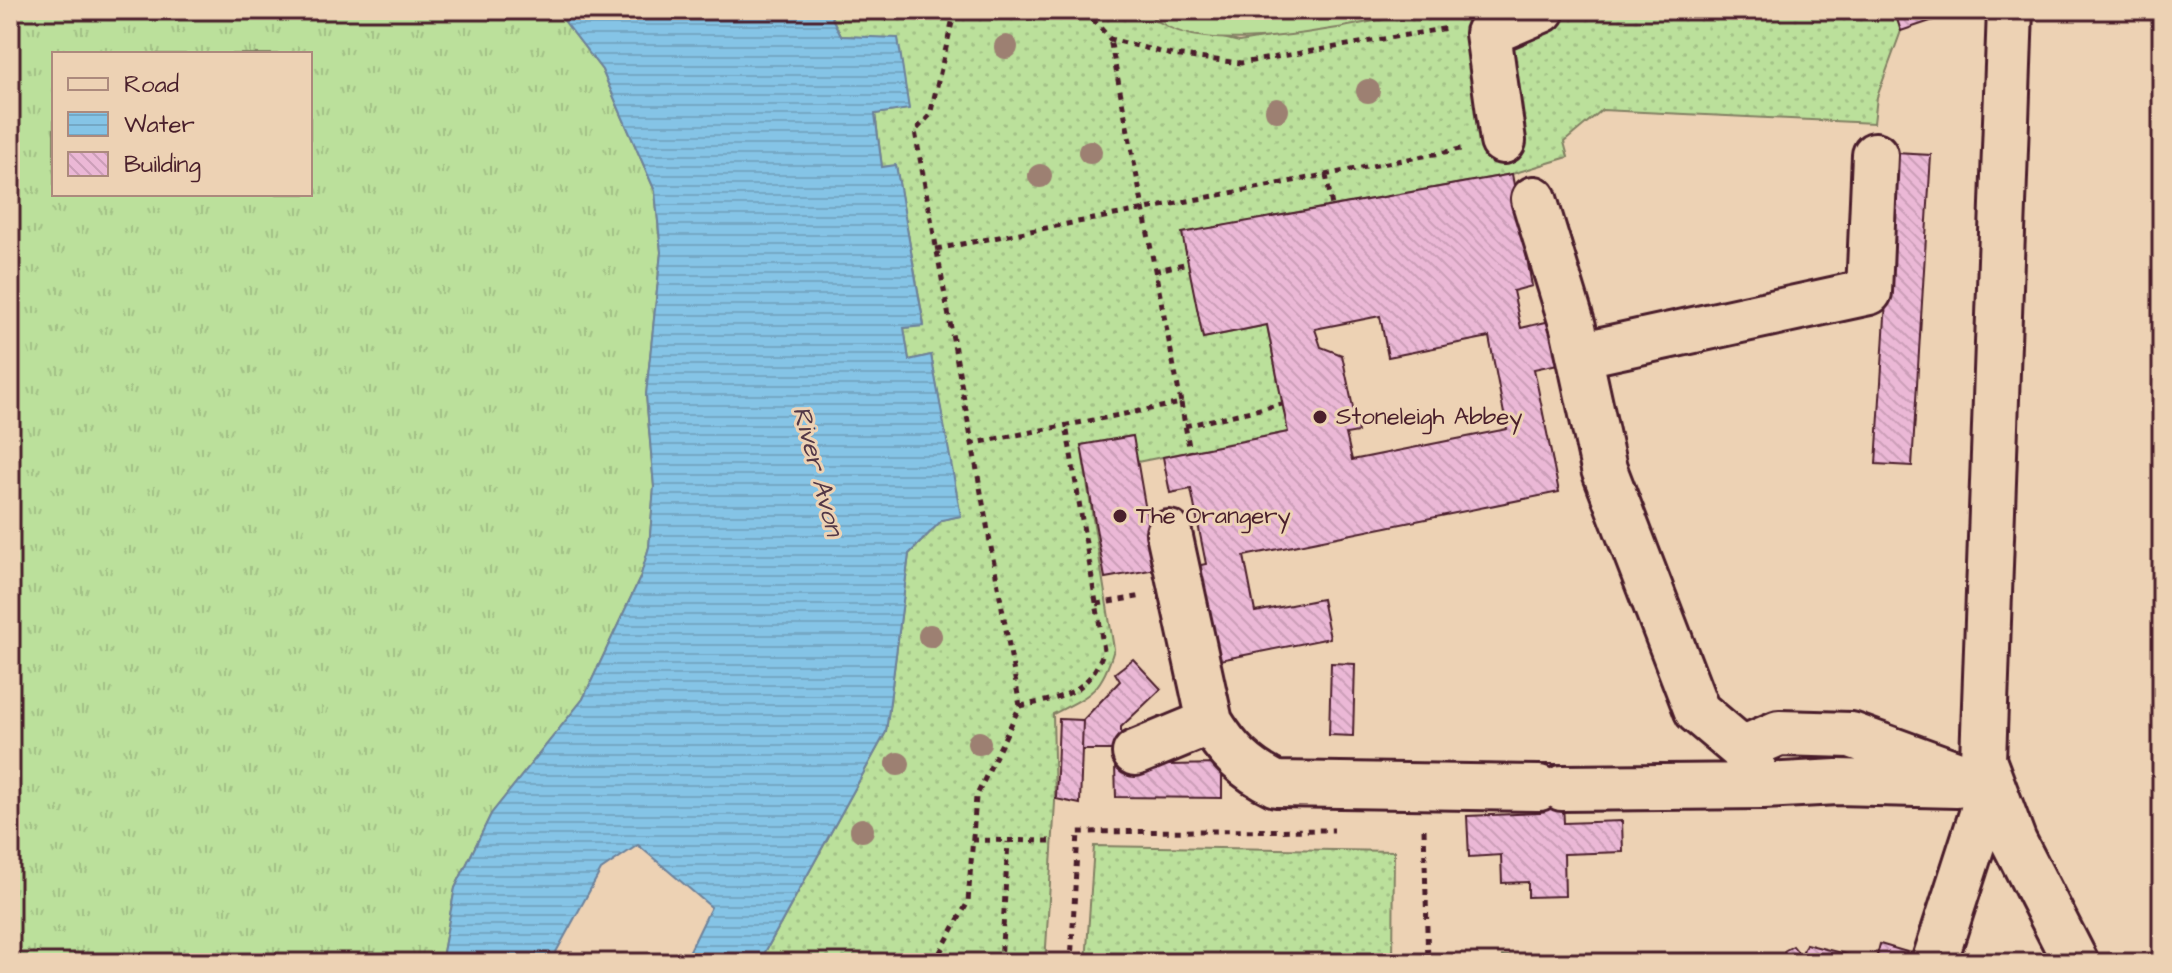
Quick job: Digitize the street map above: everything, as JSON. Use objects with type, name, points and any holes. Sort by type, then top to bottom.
[{"type":"lane","points":[[1503,141],[1488,33],[1542,10]]},
{"type":"lane","points":[[2010,10],[1983,760],[2014,842],[2076,963]]},
{"type":"lane","points":[[1579,355],[1869,292],[1875,155]]},
{"type":"lane","points":[[1534,199],[1579,355],[1604,469],[1697,711],[1752,768]]},
{"type":"lane","points":[[1169,533],[1210,722],[1227,750],[1252,773],[1276,784],[1550,788],[1752,768],[1779,733],[1851,735],[1991,786]]},
{"type":"lane","points":[[1135,753],[1210,722]]},
{"type":"lane","points":[[1935,960],[1991,786]]},
{"type":"path","points":[[934,963],[968,902],[976,797],[1020,706],[915,131],[930,115],[955,10]]},
{"type":"path","points":[[1085,10],[1110,39],[1190,452]]},
{"type":"path","points":[[1110,39],[1172,55],[1241,63],[1461,26],[1488,33]]},
{"type":"path","points":[[936,249],[1503,141]]},
{"type":"path","points":[[1326,175],[1332,206]]},
{"type":"path","points":[[1154,271],[1188,263]]},
{"type":"path","points":[[970,444],[1181,403]]},
{"type":"path","points":[[1185,426],[1282,404]]},
{"type":"path","points":[[1020,706],[1054,699],[1085,686],[1097,670],[1104,650],[1066,425]]},
{"type":"path","points":[[1097,604],[1144,596]]},
{"type":"path","points":[[1410,829],[1425,829],[1428,963]]},
{"type":"path","points":[[1071,963],[1078,832],[1347,830]]},
{"type":"path","points":[[972,840],[1051,841]]},
{"type":"path","points":[[1001,963],[1008,842]]},
{"type":"green space","points":[[10,10],[556,10],[602,70],[655,191],[661,252],[646,395],[654,487],[649,547],[640,578],[583,699],[491,814],[455,888],[441,963],[10,963]]},
{"type":"green space","points":[[828,10],[1147,10],[1155,21],[1239,42],[1430,10],[1894,10],[1901,31],[1877,97],[1874,123],[1602,110],[1564,142],[1568,157],[1512,174],[1183,233],[1203,338],[1267,325],[1288,432],[1137,462],[1132,436],[1081,445],[1114,649],[1105,674],[1093,690],[1053,714],[1055,802],[1045,963],[759,963],[886,732],[909,554],[942,520],[960,516],[931,355],[909,360],[904,328],[924,325],[896,166],[882,167],[875,114],[908,109],[898,39],[841,36]]},
{"type":"green space","points":[[1147,10],[1430,10],[1323,30],[1238,39],[1200,36],[1169,27]]},
{"type":"green space","points":[[1094,846],[1394,851],[1393,963],[1086,963]]},
{"type":"green space","points":[[1708,953],[1709,963],[1502,963],[1502,956]]},
{"type":"water","name":"River Avon","points":[[556,10],[828,10],[841,36],[898,38],[909,109],[875,114],[882,167],[896,165],[924,326],[904,328],[909,360],[931,355],[961,516],[942,520],[909,554],[886,732],[759,963],[684,963],[711,907],[638,845],[601,870],[550,963],[441,963],[455,888],[491,814],[583,699],[640,578],[649,547],[654,487],[646,395],[661,252],[655,191],[602,70]]},
{"type":"building","points":[[1894,10],[1943,10],[1945,16],[1901,31]]},
{"type":"building","points":[[1895,153],[1931,155],[1912,466],[1876,464]]},
{"type":"building","name":"Stoneleigh Abbey","points":[[1512,174],[1532,286],[1513,291],[1521,328],[1550,321],[1558,364],[1534,369],[1559,492],[1244,556],[1255,612],[1322,599],[1330,638],[1215,661],[1196,566],[1206,564],[1191,489],[1170,493],[1163,457],[1288,432],[1267,325],[1203,338],[1182,233]],"holes":[[[1380,316],[1388,357],[1489,337],[1507,429],[1352,460],[1346,434],[1358,432],[1342,355],[1321,347],[1315,329]]]},
{"type":"building","name":"The Orangery","points":[[1133,436],[1156,569],[1105,578],[1081,445]]},
{"type":"building","points":[[1133,659],[1161,689],[1121,727],[1121,750],[1082,750],[1083,720],[1120,681],[1115,673]]},
{"type":"building","points":[[1331,663],[1355,664],[1353,736],[1329,735]]},
{"type":"building","points":[[1059,719],[1083,720],[1080,804],[1056,799]]},
{"type":"building","points":[[1222,764],[1222,798],[1116,797],[1115,766]]},
{"type":"building","points":[[1538,764],[1561,764],[1564,823],[1622,821],[1623,852],[1564,854],[1565,896],[1528,897],[1528,882],[1502,883],[1501,855],[1469,857],[1467,816],[1540,813]]},
{"type":"building","points":[[1806,944],[1876,962],[1784,963],[1784,951],[1793,946],[1801,956]]},
{"type":"building","points":[[1880,944],[1944,963],[1875,963]]},
{"type":"place","name":"Stoneleigh Abbey","points":[[1320,417]]},
{"type":"place","name":"The Orangery","points":[[1120,516]]}]
